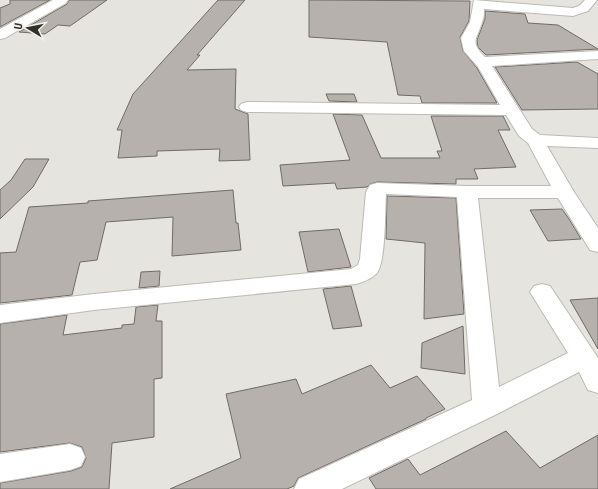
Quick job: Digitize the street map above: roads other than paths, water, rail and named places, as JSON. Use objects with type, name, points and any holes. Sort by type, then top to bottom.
[{"type":"street","points":[[2,31],[62,0]]},
{"type":"street","points":[[592,0],[586,8],[573,12],[479,3],[476,22],[468,38],[471,51],[482,62],[525,132],[534,140],[564,192],[598,245]]},
{"type":"street","points":[[482,62],[598,55]]},
{"type":"street","points":[[247,107],[512,110]]},
{"type":"street","points":[[534,140],[598,143]]},
{"type":"street","points":[[0,314],[94,302],[356,276],[368,269],[371,259],[377,189],[467,192],[564,192]]},
{"type":"street","points":[[467,192],[487,406]]},
{"type":"street","points":[[542,292],[584,357],[598,382]]},
{"type":"street","points":[[310,489],[487,406],[584,357]]},
{"type":"street","points":[[0,468],[70,457]]}]
